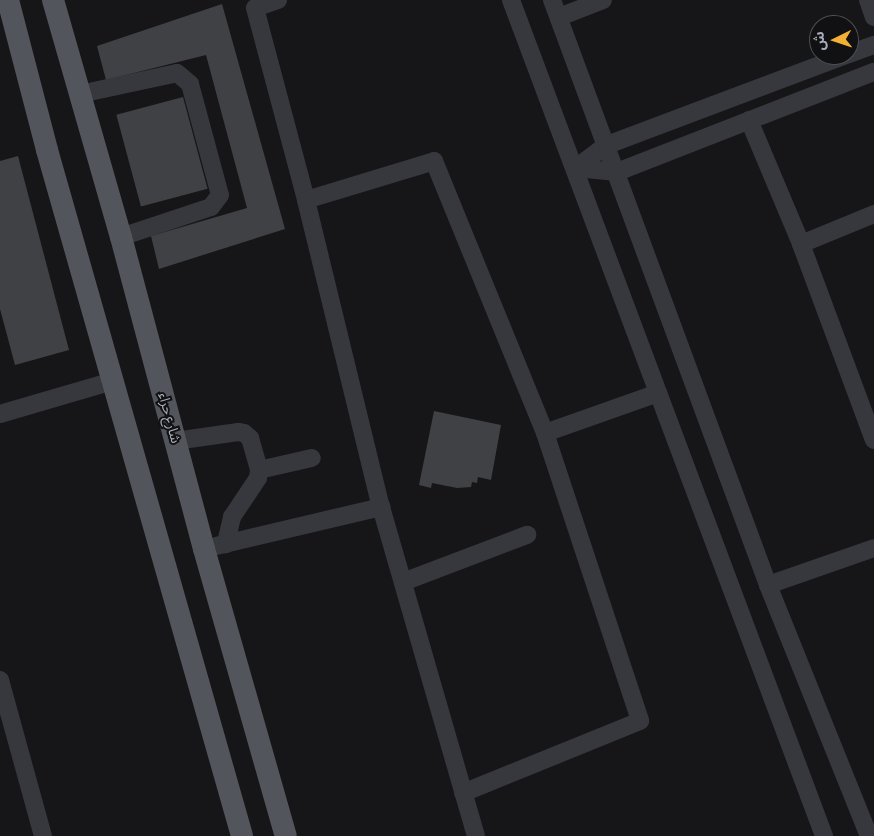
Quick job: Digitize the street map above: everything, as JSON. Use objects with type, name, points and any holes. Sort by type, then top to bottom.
[{"type":"main road","points":[[8,0],[47,150],[242,836]]},
{"type":"main road","name":"شارع حراء","points":[[53,0],[121,237],[204,549],[286,836]]},
{"type":"street","points":[[278,0],[254,8],[306,200],[381,507],[476,836]]},
{"type":"street","points":[[511,0],[576,168],[824,836]]},
{"type":"street","points":[[552,0],[768,585],[870,836]]},
{"type":"street","points":[[559,17],[603,0]]},
{"type":"street","points":[[868,0],[874,17]]},
{"type":"street","points":[[859,51],[874,45]]},
{"type":"street","points":[[576,168],[607,145],[821,65]]},
{"type":"street","points":[[576,168],[617,172],[874,72]]},
{"type":"street","points":[[80,94],[177,73],[190,84],[220,195],[211,207],[121,237]]},
{"type":"street","points":[[749,120],[800,244],[874,440]]},
{"type":"street","points":[[306,200],[434,161],[545,433],[640,721],[464,793]]},
{"type":"street","points":[[800,244],[874,214]]},
{"type":"street","points":[[0,414],[113,381]]},
{"type":"street","points":[[545,433],[658,393]]},
{"type":"street","points":[[176,441],[244,433],[250,438],[259,470],[258,478],[232,517],[226,544]]},
{"type":"street","points":[[259,470],[312,458]]},
{"type":"street","points":[[204,549],[381,507]]},
{"type":"street","points":[[402,582],[527,535]]},
{"type":"street","points":[[768,585],[874,548]]},
{"type":"street","points":[[1,684],[43,836]]},
{"type":"building","points":[[222,4],[285,229],[159,269],[151,236],[247,208],[206,55],[106,80],[97,46]]},
{"type":"building","points":[[183,97],[208,189],[141,207],[116,115]]},
{"type":"building","points":[[18,156],[69,350],[15,365],[0,309],[0,161]]},
{"type":"building","points":[[434,411],[501,425],[491,480],[478,477],[477,483],[472,482],[471,487],[457,488],[432,483],[431,488],[419,485]]}]
